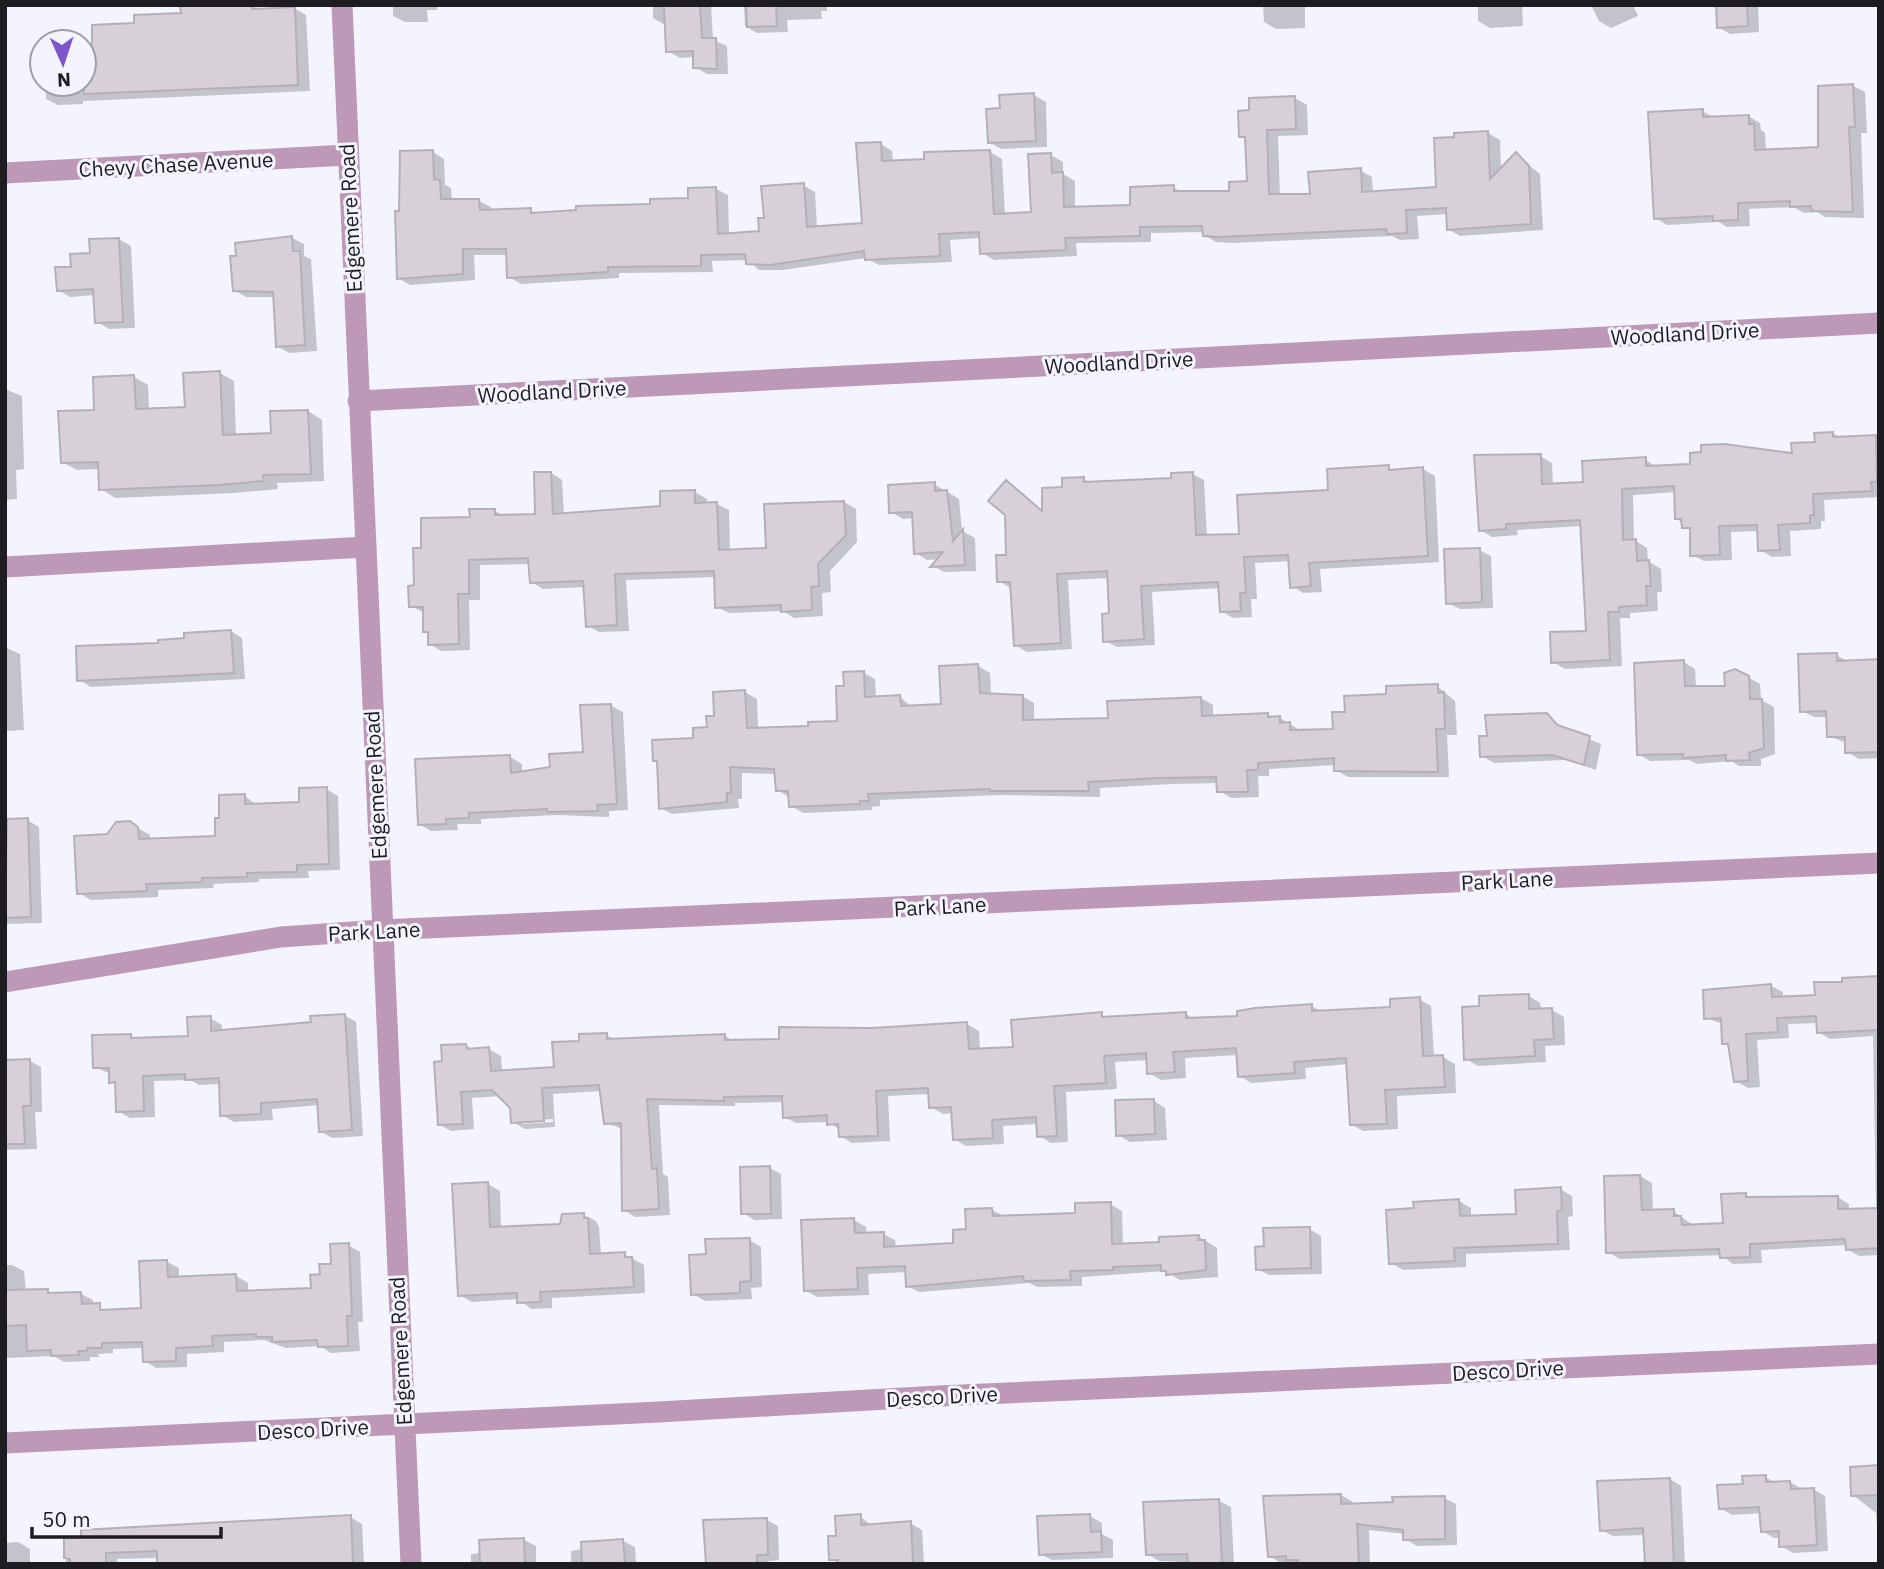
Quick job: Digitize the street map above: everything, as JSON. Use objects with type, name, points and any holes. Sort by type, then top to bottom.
[{"type":"street","name":"Edgemere Road","points":[[342,5],[411,1564]]},
{"type":"street","name":"Chevy Chase Avenue","points":[[5,173],[347,155]]},
{"type":"street","name":"Woodland Drive","points":[[358,401],[1879,323]]},
{"type":"street","points":[[5,567],[365,547]]},
{"type":"street","name":"Park Lane","points":[[5,982],[281,937],[382,930],[1879,863]]},
{"type":"street","name":"Desco Drive","points":[[5,1443],[939,1396],[1879,1354]]},
{"type":"building","points":[[252,5],[252,9],[295,7],[298,85],[98,93],[98,28],[92,28],[92,25],[134,23],[134,15],[181,13],[180,6]]},
{"type":"building","points":[[664,5],[700,5],[702,38],[716,38],[717,69],[693,68],[693,51],[666,52]]},
{"type":"building","points":[[746,5],[776,5],[777,26],[747,27]]},
{"type":"building","points":[[1716,5],[1747,5],[1748,26],[1717,28]]},
{"type":"building","points":[[1853,84],[1855,127],[1849,127],[1853,212],[1812,211],[1811,206],[1790,207],[1790,201],[1738,203],[1738,220],[1713,221],[1713,216],[1654,219],[1648,112],[1703,109],[1703,117],[1749,115],[1749,124],[1754,124],[1755,150],[1818,147],[1818,86]]},
{"type":"building","points":[[1034,93],[1036,141],[988,143],[986,109],[1000,108],[999,95]]},
{"type":"building","points":[[1295,96],[1296,129],[1267,130],[1269,194],[1310,194],[1308,172],[1361,168],[1362,192],[1436,187],[1434,138],[1454,137],[1454,133],[1488,131],[1490,179],[1516,152],[1529,166],[1531,224],[1447,230],[1446,208],[1406,210],[1407,233],[1387,234],[1386,229],[1219,237],[1203,236],[1202,226],[1140,227],[1140,236],[1065,238],[1066,250],[980,254],[979,232],[939,234],[940,256],[865,260],[864,251],[770,265],[746,264],[745,254],[701,255],[701,266],[608,267],[608,272],[507,278],[506,249],[463,249],[463,274],[397,279],[395,211],[399,211],[400,151],[433,150],[434,179],[440,180],[441,199],[479,199],[480,210],[531,208],[531,213],[576,210],[576,206],[650,204],[650,199],[688,198],[688,188],[716,187],[718,234],[759,231],[758,218],[764,218],[761,186],[804,183],[807,227],[862,223],[856,143],[881,142],[882,161],[924,159],[924,152],[990,150],[994,214],[1031,212],[1028,154],[1051,153],[1052,173],[1063,172],[1064,207],[1130,205],[1130,187],[1174,185],[1174,191],[1229,191],[1229,182],[1247,181],[1245,137],[1239,137],[1238,111],[1249,110],[1249,98]]},
{"type":"building","points":[[292,236],[293,251],[300,251],[305,345],[276,347],[273,292],[233,291],[230,256],[236,256],[235,243]]},
{"type":"building","points":[[119,238],[123,322],[95,323],[93,289],[57,291],[55,267],[71,267],[70,254],[90,253],[89,239]]},
{"type":"building","points":[[220,371],[223,435],[271,433],[270,411],[308,410],[311,474],[263,475],[264,481],[218,485],[99,490],[98,462],[61,463],[58,411],[94,410],[93,377],[134,375],[136,409],[185,407],[183,373]]},
{"type":"building","points":[[1833,432],[1833,437],[1876,435],[1877,482],[1871,482],[1872,491],[1813,494],[1814,515],[1810,515],[1810,523],[1778,525],[1780,550],[1758,551],[1757,525],[1719,526],[1720,555],[1690,556],[1690,528],[1682,528],[1681,519],[1675,519],[1674,486],[1622,489],[1623,540],[1636,539],[1637,561],[1649,560],[1651,586],[1646,586],[1647,605],[1619,607],[1619,612],[1608,612],[1610,660],[1551,663],[1550,632],[1586,631],[1580,520],[1506,524],[1506,529],[1479,531],[1474,455],[1541,454],[1542,484],[1583,482],[1582,461],[1646,457],[1646,466],[1690,464],[1690,453],[1701,452],[1701,445],[1724,444],[1792,453],[1791,443],[1815,442],[1814,433]]},
{"type":"building","points":[[1389,465],[1389,470],[1423,467],[1428,556],[1309,563],[1311,586],[1290,588],[1288,555],[1244,557],[1246,593],[1240,593],[1241,611],[1220,612],[1218,582],[1141,586],[1144,639],[1103,642],[1102,614],[1109,613],[1107,571],[1057,574],[1061,643],[1014,646],[1010,582],[997,582],[996,555],[1006,555],[1005,515],[988,501],[1006,480],[1042,511],[1042,488],[1062,487],[1062,478],[1084,477],[1084,482],[1171,478],[1171,473],[1193,472],[1196,535],[1239,534],[1237,495],[1328,490],[1327,469]]},
{"type":"building","points":[[534,472],[551,472],[553,514],[660,506],[660,491],[695,490],[695,503],[717,502],[719,550],[766,548],[764,504],[844,501],[846,535],[818,564],[819,586],[811,587],[812,610],[781,612],[781,605],[715,608],[714,571],[615,574],[617,625],[586,627],[583,581],[530,583],[528,558],[469,560],[469,594],[458,594],[459,644],[428,645],[428,632],[423,632],[423,607],[409,607],[408,586],[414,585],[413,548],[421,548],[421,518],[470,517],[469,509],[495,509],[495,515],[535,514]]},
{"type":"building","points":[[935,482],[935,491],[947,490],[953,541],[963,529],[965,565],[930,567],[943,552],[914,554],[912,512],[889,513],[888,485]]},
{"type":"building","points":[[1480,548],[1482,602],[1446,604],[1444,549]]},
{"type":"building","points":[[231,630],[234,673],[77,681],[76,646],[158,643],[158,640],[184,638],[184,633]]},
{"type":"building","points":[[1837,653],[1837,661],[1879,659],[1879,752],[1845,753],[1845,737],[1827,737],[1826,711],[1800,712],[1798,654]]},
{"type":"building","points":[[1684,660],[1685,686],[1725,686],[1724,673],[1735,669],[1749,676],[1750,699],[1762,699],[1764,748],[1749,753],[1750,760],[1726,761],[1726,755],[1683,758],[1683,754],[1637,755],[1634,663]]},
{"type":"building","points":[[978,664],[980,693],[1023,695],[1023,720],[1108,718],[1107,701],[1201,697],[1202,716],[1268,713],[1268,717],[1280,716],[1280,723],[1290,722],[1290,730],[1333,729],[1332,712],[1345,712],[1344,696],[1386,694],[1386,686],[1438,684],[1438,693],[1444,692],[1445,729],[1436,729],[1438,772],[1334,771],[1334,758],[1258,763],[1258,770],[1247,770],[1248,792],[1217,792],[1216,777],[1159,778],[1088,782],[1089,791],[990,789],[868,794],[869,801],[860,801],[860,804],[789,807],[788,791],[776,791],[774,769],[730,767],[731,793],[727,793],[727,802],[659,809],[657,761],[653,761],[652,740],[693,738],[693,728],[707,727],[706,716],[714,716],[713,692],[745,690],[747,728],[808,726],[808,722],[837,721],[836,686],[844,686],[843,672],[864,671],[865,697],[900,695],[901,706],[941,704],[939,666]]},
{"type":"building","points":[[611,704],[617,804],[597,805],[598,811],[548,812],[547,809],[469,813],[469,818],[446,819],[446,824],[418,825],[415,759],[510,755],[511,773],[550,767],[549,754],[583,752],[580,705]]},
{"type":"building","points":[[1547,713],[1557,725],[1590,736],[1584,765],[1552,755],[1480,757],[1479,736],[1487,736],[1485,715]]},
{"type":"building","points":[[327,787],[329,864],[297,865],[297,872],[247,873],[247,877],[202,878],[202,882],[146,884],[147,891],[77,894],[74,836],[107,834],[116,822],[130,821],[138,827],[139,839],[215,836],[215,818],[219,818],[219,795],[245,794],[245,804],[299,802],[299,788]]},
{"type":"building","points":[[28,818],[31,917],[5,918],[7,819]]},
{"type":"building","points":[[1879,976],[1879,1030],[1817,1033],[1816,1016],[1777,1018],[1778,1032],[1746,1034],[1748,1081],[1734,1082],[1728,1044],[1722,1044],[1721,1018],[1704,1019],[1703,990],[1771,984],[1772,997],[1815,995],[1814,982],[1842,982],[1842,978]]},
{"type":"building","points":[[1529,994],[1529,1009],[1552,1008],[1554,1039],[1534,1040],[1535,1056],[1464,1060],[1462,1007],[1479,1006],[1479,996]]},
{"type":"building","points":[[1420,997],[1423,1056],[1443,1055],[1445,1087],[1385,1090],[1387,1124],[1350,1125],[1346,1058],[1294,1062],[1295,1073],[1238,1077],[1236,1048],[1173,1052],[1175,1072],[1147,1074],[1146,1053],[1104,1056],[1106,1083],[1054,1086],[1057,1136],[1037,1137],[1036,1117],[992,1120],[993,1138],[953,1140],[951,1107],[929,1108],[928,1088],[876,1091],[878,1136],[839,1137],[838,1124],[827,1125],[827,1115],[783,1118],[782,1096],[724,1097],[724,1101],[647,1099],[652,1169],[657,1168],[659,1209],[622,1211],[621,1123],[604,1124],[599,1085],[542,1088],[544,1121],[511,1123],[510,1108],[492,1090],[461,1092],[463,1124],[438,1125],[434,1062],[442,1061],[441,1045],[466,1044],[467,1049],[489,1047],[491,1071],[554,1067],[552,1042],[579,1041],[579,1034],[607,1033],[607,1039],[725,1034],[725,1040],[779,1039],[779,1027],[872,1028],[967,1022],[969,1049],[1013,1047],[1011,1020],[1102,1012],[1102,1017],[1186,1012],[1186,1018],[1237,1016],[1237,1011],[1255,1008],[1312,1004],[1312,1011],[1390,1007],[1390,999]]},
{"type":"building","points":[[345,1014],[352,1130],[319,1132],[317,1099],[261,1103],[261,1114],[220,1116],[219,1078],[185,1080],[185,1074],[143,1076],[144,1111],[116,1112],[115,1082],[109,1083],[109,1068],[93,1068],[92,1035],[131,1034],[131,1038],[188,1036],[187,1017],[211,1016],[211,1031],[311,1022],[310,1016]]},
{"type":"building","points":[[30,1059],[31,1106],[23,1106],[25,1144],[5,1144],[5,1060]]},
{"type":"building","points":[[1154,1099],[1155,1134],[1116,1136],[1115,1100]]},
{"type":"building","points":[[770,1166],[771,1214],[741,1214],[740,1167]]},
{"type":"building","points":[[1640,1175],[1642,1210],[1674,1209],[1674,1216],[1681,1216],[1682,1225],[1723,1223],[1721,1194],[1746,1193],[1746,1197],[1838,1196],[1838,1209],[1879,1208],[1879,1248],[1846,1250],[1845,1239],[1750,1244],[1750,1257],[1720,1258],[1719,1249],[1606,1253],[1604,1176]]},
{"type":"building","points":[[488,1182],[490,1227],[560,1224],[562,1214],[584,1213],[584,1218],[588,1218],[590,1254],[625,1252],[625,1257],[632,1257],[634,1287],[540,1292],[541,1302],[517,1303],[517,1293],[458,1296],[452,1184]]},
{"type":"building","points":[[1561,1187],[1562,1210],[1557,1211],[1558,1244],[1454,1248],[1455,1261],[1389,1264],[1386,1210],[1414,1208],[1413,1202],[1459,1199],[1460,1216],[1516,1214],[1515,1190]]},
{"type":"building","points":[[1111,1202],[1112,1244],[1159,1242],[1159,1237],[1199,1235],[1198,1240],[1205,1240],[1206,1270],[1166,1275],[1166,1271],[1161,1271],[1161,1265],[1113,1267],[1113,1270],[1070,1271],[1071,1280],[1024,1281],[1023,1276],[906,1287],[905,1266],[857,1268],[858,1289],[804,1291],[801,1220],[854,1218],[855,1233],[884,1232],[884,1247],[953,1243],[953,1230],[966,1229],[965,1209],[992,1208],[993,1216],[1075,1213],[1075,1203]]},
{"type":"building","points":[[1310,1227],[1311,1268],[1256,1270],[1255,1247],[1264,1246],[1263,1228]]},
{"type":"building","points":[[750,1238],[751,1281],[740,1282],[740,1293],[691,1295],[689,1255],[706,1254],[705,1239]]},
{"type":"building","points":[[349,1243],[352,1316],[347,1316],[348,1346],[318,1347],[317,1340],[272,1342],[272,1337],[256,1337],[256,1334],[212,1336],[213,1346],[176,1348],[176,1361],[143,1362],[142,1342],[102,1343],[102,1348],[87,1348],[87,1351],[78,1351],[79,1355],[51,1356],[51,1350],[27,1351],[26,1325],[5,1326],[5,1290],[48,1289],[48,1293],[81,1292],[82,1304],[100,1303],[100,1310],[141,1308],[139,1261],[167,1260],[168,1277],[236,1274],[237,1291],[311,1288],[310,1275],[320,1274],[319,1264],[331,1264],[330,1244]]},
{"type":"building","points":[[1879,1465],[1879,1495],[1851,1496],[1850,1467]]},
{"type":"building","points":[[1766,1475],[1766,1482],[1790,1481],[1791,1489],[1814,1488],[1817,1545],[1779,1547],[1779,1531],[1761,1532],[1759,1507],[1719,1509],[1717,1485],[1743,1484],[1742,1476]]},
{"type":"building","points":[[1670,1478],[1674,1564],[1645,1564],[1643,1528],[1600,1531],[1597,1481]]},
{"type":"building","points":[[1341,1494],[1341,1504],[1393,1502],[1392,1497],[1445,1496],[1445,1539],[1403,1540],[1403,1530],[1357,1524],[1359,1564],[1298,1564],[1298,1560],[1286,1560],[1286,1556],[1268,1557],[1263,1496]]},
{"type":"building","points":[[1219,1499],[1222,1564],[1188,1564],[1187,1554],[1146,1555],[1143,1502]]},
{"type":"building","points":[[861,1514],[861,1525],[911,1521],[913,1564],[838,1564],[838,1560],[829,1560],[828,1536],[836,1536],[835,1516]]},
{"type":"building","points":[[1090,1514],[1091,1532],[1101,1531],[1102,1552],[1039,1555],[1037,1516]]},
{"type":"building","points":[[351,1515],[353,1564],[157,1564],[157,1551],[106,1553],[106,1564],[70,1564],[70,1559],[64,1558],[64,1538],[81,1537],[81,1530]]},
{"type":"building","points":[[767,1518],[768,1555],[757,1555],[757,1564],[706,1564],[703,1520]]},
{"type":"building","points":[[524,1538],[525,1564],[480,1564],[479,1540]]},
{"type":"building","points":[[623,1539],[625,1564],[582,1564],[581,1542]]}]
